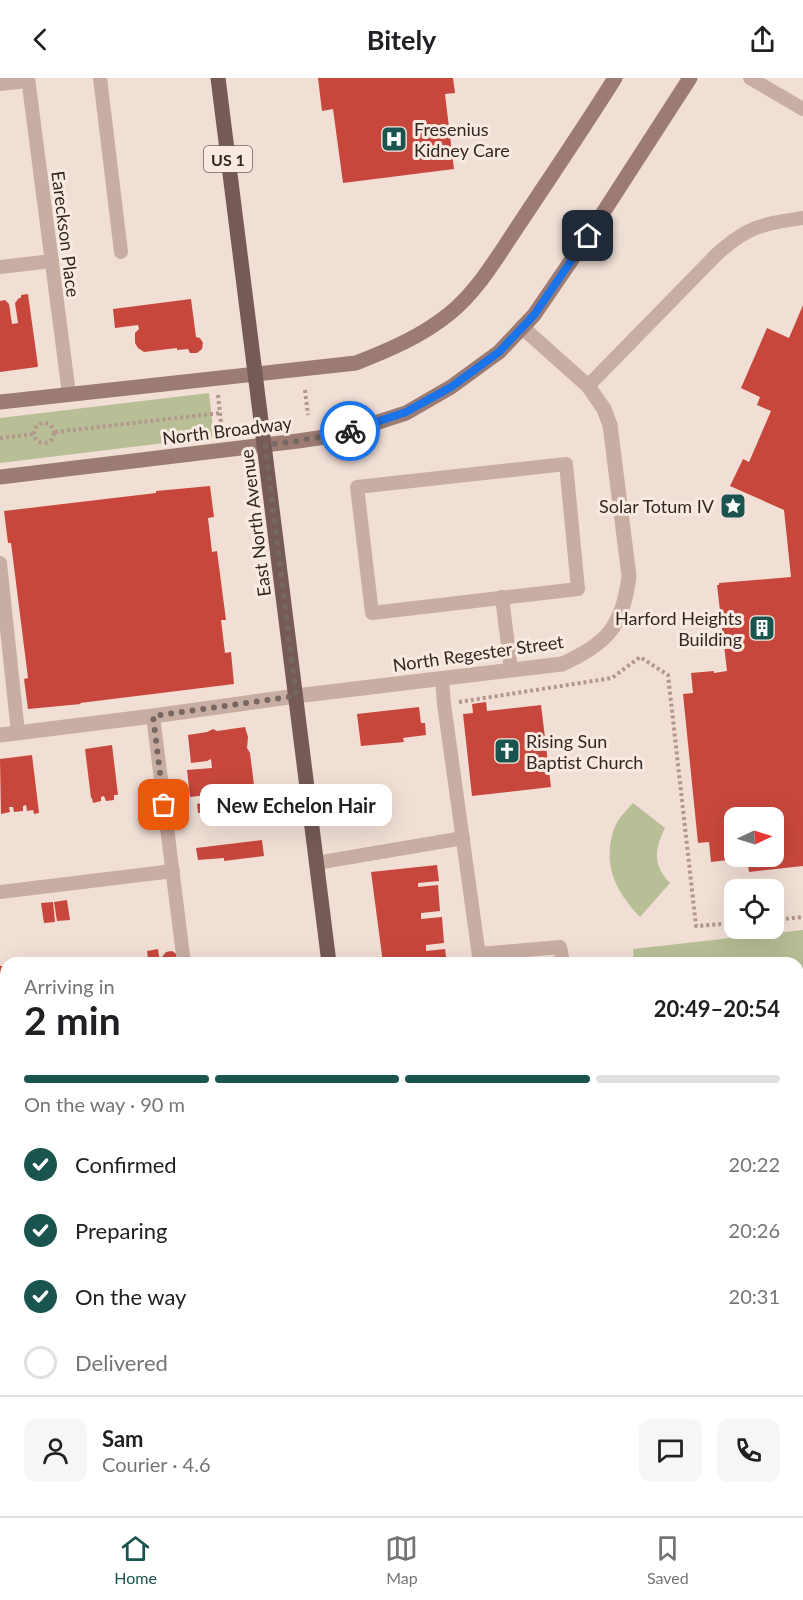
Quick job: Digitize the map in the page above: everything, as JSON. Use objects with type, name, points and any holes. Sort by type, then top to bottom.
[{"type":"main road","name":"East North Avenue","points":[[218,78],[328,957]]},
{"type":"main road","points":[[0,402],[356,363],[389,350],[450,314],[476,288],[583,130],[615,78]]},
{"type":"main road","name":"North Broadway","points":[[0,477],[338,435],[406,412],[451,387],[499,352],[534,315],[690,78]]},
{"type":"street","name":"North Regester Street","points":[[0,735],[562,664],[586,654],[605,639],[620,618],[627,596],[629,576],[610,425],[604,409],[588,386],[522,327]]},
{"type":"lane","points":[[100,78],[122,252]]},
{"type":"lane","points":[[750,78],[803,110]]},
{"type":"lane","points":[[0,84],[28,80]]},
{"type":"lane","name":"Eareckson Place","points":[[28,80],[69,394]]},
{"type":"lane","points":[[588,386],[708,263],[736,238],[749,230],[765,225],[803,218]]},
{"type":"lane","points":[[0,267],[52,261]]},
{"type":"lane","points":[[566,464],[578,588],[502,597],[372,613],[357,487],[566,464]]},
{"type":"lane","points":[[0,563],[2,602],[18,733]]},
{"type":"lane","points":[[502,597],[511,670]]},
{"type":"lane","points":[[442,679],[479,957]]},
{"type":"lane","points":[[153,716],[183,957]]},
{"type":"lane","points":[[316,863],[463,838]]},
{"type":"lane","points":[[0,892],[173,871]]},
{"type":"lane","points":[[486,957],[560,947],[561,957]]},
{"type":"path","points":[[218,388],[222,438]]},
{"type":"path","points":[[304,390],[308,416]]},
{"type":"path","points":[[55,432],[220,413]]},
{"type":"path","points":[[44,423],[51,425],[55,432],[52,440],[44,444],[38,442],[34,434],[36,428],[44,423]]},
{"type":"path","points":[[0,438],[34,434]]},
{"type":"path","points":[[444,704],[612,678],[640,657],[668,675],[696,926],[724,924]]},
{"type":"path","points":[[784,919],[803,917]]},
{"type":"green space","points":[[209,393],[214,437],[0,463],[0,418]]},
{"type":"green space","points":[[633,803],[665,828],[657,850],[657,857],[660,870],[670,883],[640,917],[627,902],[617,885],[610,857],[615,827]]},
{"type":"green space","points":[[803,930],[803,957],[634,957],[633,949],[724,939],[784,939],[784,932]]},
{"type":"building","name":"Fresenius Kidney Care","points":[[318,78],[453,78],[455,93],[445,94],[454,169],[343,183],[333,109],[322,111]]},
{"type":"building","points":[[28,294],[38,366],[0,372],[0,301],[5,300],[9,304],[12,324],[18,323],[15,303],[21,295]]},
{"type":"building","points":[[191,299],[196,337],[200,338],[203,343],[202,349],[197,353],[190,353],[188,349],[177,350],[177,348],[144,352],[135,343],[138,325],[115,328],[113,309]]},
{"type":"building","name":"Harford Heights Building","points":[[803,305],[803,866],[749,872],[748,867],[784,867],[784,807],[724,807],[724,860],[711,862],[709,842],[698,843],[683,694],[693,693],[691,673],[727,671],[717,585],[791,577],[784,510],[730,486],[743,459],[749,462],[771,411],[757,405],[760,397],[741,388],[767,328],[789,338]]},
{"type":"building","points":[[210,486],[214,517],[208,518],[212,552],[217,551],[226,620],[221,620],[225,653],[231,652],[234,684],[28,709],[24,679],[28,678],[11,543],[8,543],[4,511]]},
{"type":"building","name":"Rising Sun Baptist Church","points":[[486,702],[487,711],[541,705],[551,787],[472,796],[463,714],[473,713],[472,704]]},
{"type":"building","points":[[419,707],[421,723],[425,723],[426,735],[403,738],[404,742],[361,746],[357,714]]},
{"type":"building","points":[[245,727],[257,809],[203,815],[203,813],[198,813],[197,804],[217,800],[216,794],[190,797],[187,770],[212,768],[211,759],[191,763],[188,735],[213,729],[217,731]]},
{"type":"building","points":[[112,745],[118,795],[114,795],[114,800],[106,801],[104,796],[101,797],[101,801],[93,803],[85,749]]},
{"type":"building","points":[[32,755],[39,813],[34,814],[33,810],[27,811],[26,805],[23,806],[23,811],[14,812],[13,807],[9,807],[10,812],[1,814],[0,759]]},
{"type":"building","points":[[262,840],[264,856],[224,861],[224,858],[198,860],[196,848]]},
{"type":"building","points":[[437,865],[439,881],[418,883],[418,887],[438,885],[440,911],[421,913],[421,919],[442,917],[444,943],[426,945],[426,951],[445,949],[446,957],[382,957],[371,872]]},
{"type":"building","points":[[67,900],[70,920],[57,921],[54,902]]},
{"type":"building","points":[[53,902],[55,922],[44,923],[41,903]]},
{"type":"building","points":[[158,949],[159,957],[148,957],[147,951]]},
{"type":"building","points":[[172,951],[178,957],[162,957],[166,952]]},
{"type":"way so far","points":[[164,805],[153,716],[296,696],[265,445],[338,435],[350,431]]},
{"type":"place","name":"Fresenius Kidney Care","points":[[394,139]]},
{"type":"place","name":"Solar Totum IV","points":[[733,506]]},
{"type":"place","name":"Harford Heights Building","points":[[762,628]]},
{"type":"place","name":"Rising Sun Baptist Church","points":[[507,751]]},
{"type":"place","name":"New Echelon Hair","points":[[164,805]]},
{"type":"route","points":[[350,431],[406,412],[451,387],[499,352],[534,315],[588,236]]}]
